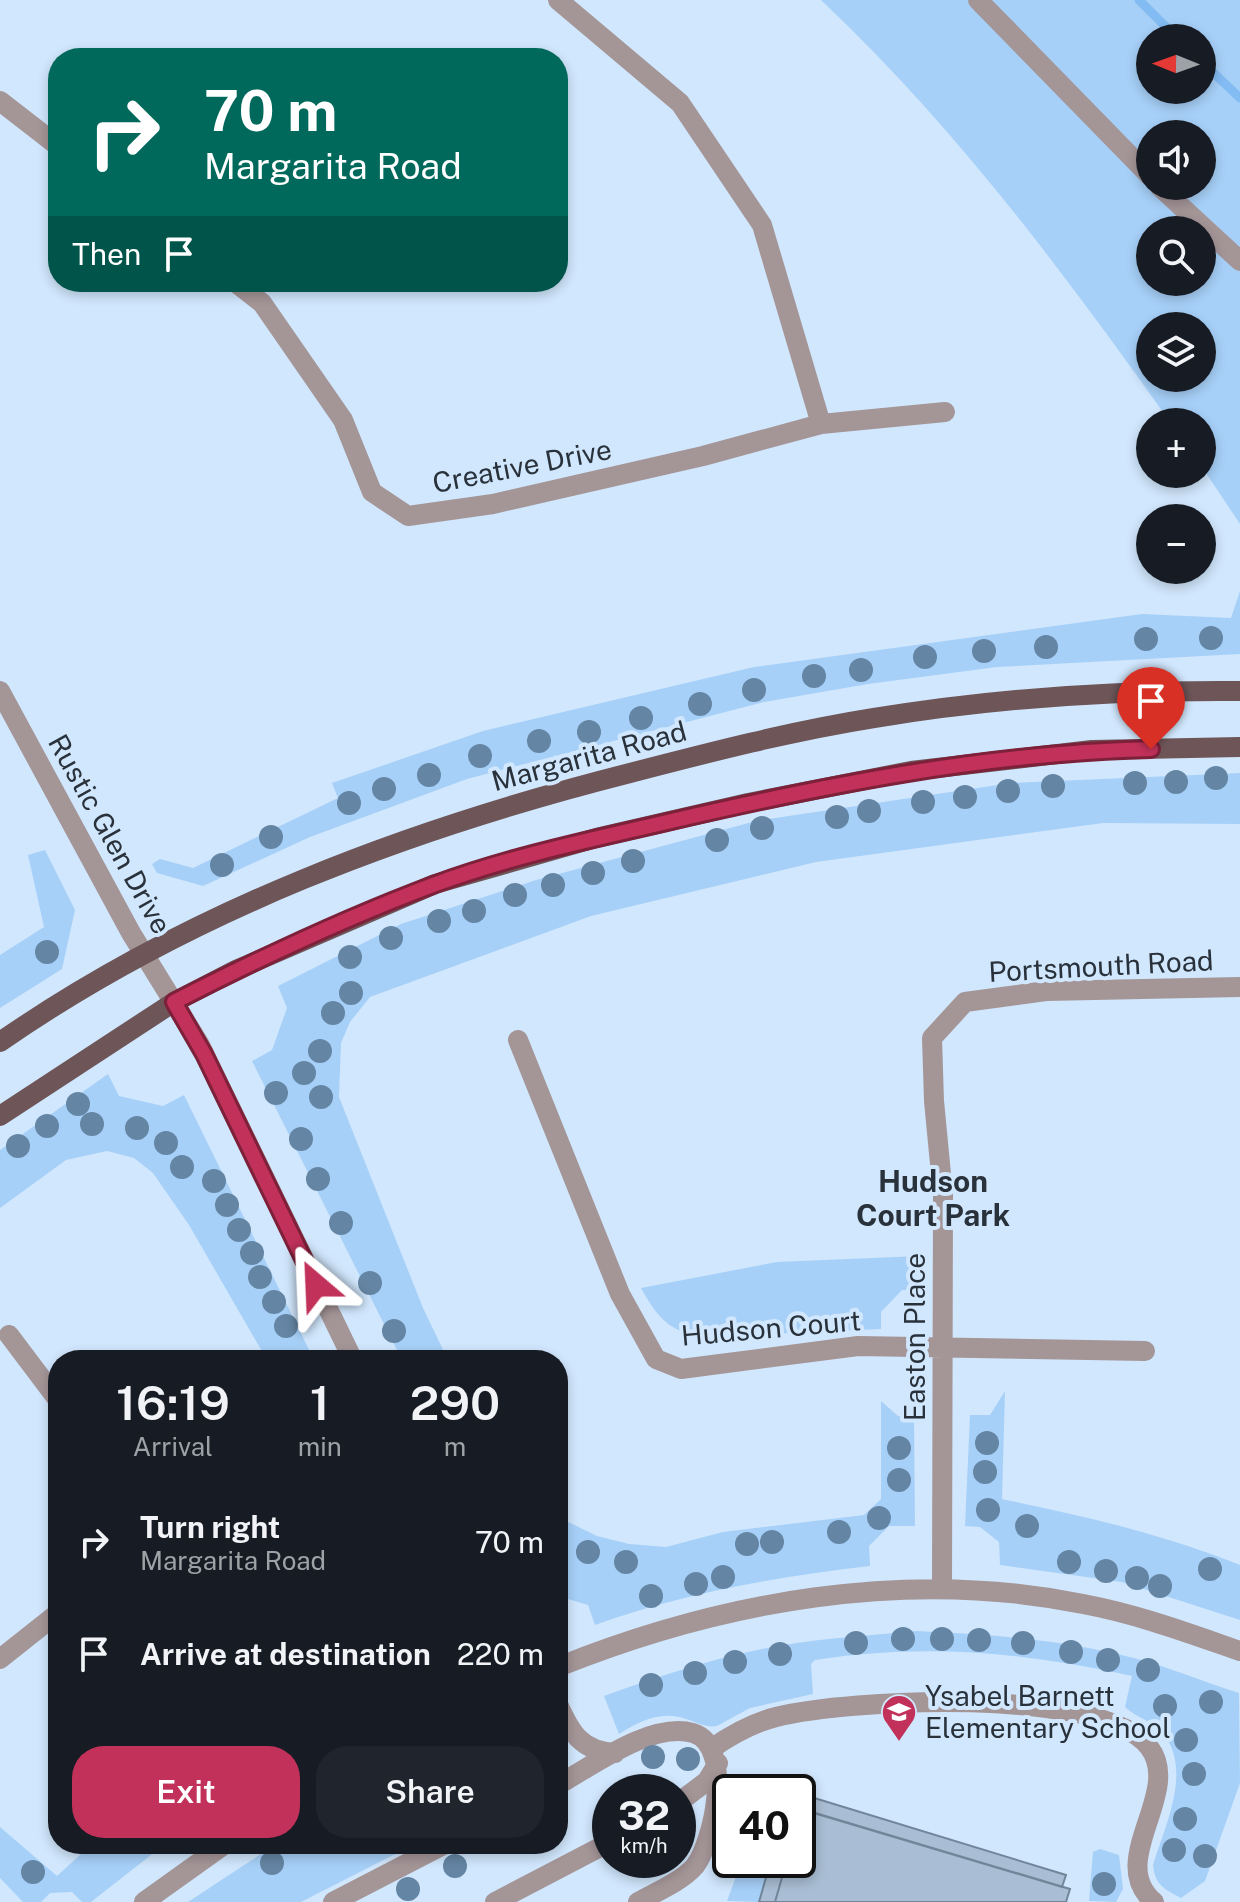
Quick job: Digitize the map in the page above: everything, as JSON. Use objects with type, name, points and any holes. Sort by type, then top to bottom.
[{"type":"main road","name":"Margarita Road","points":[[0,1042],[145,955],[321,869],[518,801],[721,749],[872,718],[1010,700],[1140,690],[1240,691]]},
{"type":"main road","points":[[0,1116],[174,1002],[236,970],[435,884],[596,838],[748,803],[911,771],[1092,750],[1240,747]]},
{"type":"street","points":[[558,0],[680,103],[762,225],[821,424]]},
{"type":"street","points":[[978,0],[1136,162]]},
{"type":"street","points":[[0,101],[48,138]]},
{"type":"street","points":[[1174,200],[1240,261]]},
{"type":"street","name":"Creative Drive","points":[[248,292],[262,303],[343,420],[372,492],[408,516],[493,504],[703,456],[821,424],[945,412]]},
{"type":"street","name":"Rustic Glen Drive","points":[[0,691],[6,718],[204,1054],[348,1350]]},
{"type":"street","name":"Portsmouth Road","points":[[932,1038],[965,1002],[1046,991],[1240,987]]},
{"type":"street","name":"Easton Place","points":[[932,1038],[934,1101],[943,1195],[942,1589]]},
{"type":"street","name":"Hudson Court","points":[[518,1040],[620,1294],[656,1359],[681,1369],[858,1346],[1145,1351]]},
{"type":"street","points":[[9,1335],[48,1387]]},
{"type":"street","points":[[568,1663],[643,1635],[716,1615],[790,1601],[942,1589],[1082,1603],[1156,1622],[1240,1651]]},
{"type":"street","points":[[0,1659],[48,1621]]},
{"type":"street","points":[[696,1789],[707,1781],[715,1756],[733,1734],[776,1717],[921,1700],[1033,1707],[1116,1724],[1149,1747],[1158,1762],[1158,1779],[1137,1863],[1141,1885],[1154,1902]]},
{"type":"street","points":[[568,1727],[578,1740],[599,1752],[615,1753]]},
{"type":"street","points":[[568,1779],[646,1737],[663,1734],[693,1733],[715,1756],[719,1785],[702,1855],[693,1868],[638,1902]]},
{"type":"street","points":[[495,1902],[592,1851]]},
{"type":"street","points":[[144,1902],[211,1854]]},
{"type":"street","points":[[333,1902],[426,1854]]},
{"type":"shaded area","points":[[821,0],[1240,0],[1240,524],[1216,488],[1216,408],[1160,408],[1148,392],[1216,392],[1216,312],[1136,312],[1136,375],[1006,202],[917,98]]},
{"type":"shaded area","points":[[1240,591],[1240,654],[997,667],[764,702],[467,779],[310,837],[203,886],[157,873],[152,864],[160,859],[193,868],[338,798],[332,783],[483,731],[754,667],[1142,614],[1231,618]]},
{"type":"shaded area","points":[[1240,773],[1240,824],[1103,823],[816,862],[591,916],[370,997],[350,1022],[341,1043],[339,1097],[423,1308],[443,1350],[397,1350],[252,1061],[272,1050],[287,1008],[278,986],[401,924],[536,880],[756,821],[1011,783]]},
{"type":"shaded area","points":[[45,850],[75,910],[62,969],[0,1008],[0,955],[44,927],[28,855]]},
{"type":"shaded area","points":[[108,1074],[119,1096],[163,1106],[184,1095],[309,1350],[261,1350],[189,1225],[153,1173],[134,1158],[107,1151],[66,1160],[0,1208],[0,1150]]},
{"type":"shaded area","points":[[919,1256],[919,1290],[902,1290],[881,1312],[881,1329],[696,1337],[663,1319],[641,1288],[777,1262]]},
{"type":"shaded area","points":[[1005,1391],[1002,1499],[1123,1527],[1240,1565],[1240,1620],[1122,1582],[1000,1565],[999,1542],[980,1527],[965,1526],[970,1415],[990,1415]]},
{"type":"shaded area","points":[[881,1401],[898,1416],[914,1417],[915,1526],[889,1526],[869,1546],[870,1566],[731,1588],[662,1604],[595,1625],[588,1605],[568,1599],[568,1522],[597,1536],[629,1544],[666,1547],[723,1532],[864,1515],[881,1499]]},
{"type":"shaded area","points":[[916,1631],[1026,1639],[1107,1652],[1239,1693],[1240,1783],[1205,1881],[1181,1898],[1165,1889],[1156,1877],[1153,1865],[1174,1794],[1175,1758],[1169,1742],[1157,1728],[1125,1707],[1132,1676],[1053,1661],[974,1653],[935,1651],[855,1655],[815,1660],[811,1664],[813,1694],[750,1708],[717,1726],[659,1716],[619,1734],[604,1696],[679,1670],[757,1650],[816,1640]]},
{"type":"shaded area","points":[[0,1827],[57,1876],[81,1854],[152,1854],[91,1902],[82,1902],[72,1892],[50,1893],[41,1902],[23,1902],[0,1878]]},
{"type":"shaded area","points":[[1100,1849],[1119,1855],[1123,1889],[1116,1902],[1089,1901],[1093,1852]]},
{"type":"shaded area","points":[[261,1854],[395,1854],[301,1902],[188,1902]]},
{"type":"shaded area","points":[[735,1878],[766,1878],[759,1902],[727,1901]]},
{"type":"building","points":[[816,1799],[1066,1875],[1062,1887],[816,1814]]},
{"type":"building","points":[[816,1813],[1070,1889],[1066,1902],[775,1902],[782,1878],[816,1878]]},
{"type":"building","points":[[766,1878],[782,1878],[775,1902],[759,1902]]},
{"type":"waterway","points":[[1139,0],[1163,24]]},
{"type":"waterway","points":[[1216,75],[1240,98]]},
{"type":"place","name":"Ysabel Barnett Elementary School","points":[[899,1743]]},
{"type":"district","name":"Hudson Court Park","points":[[933,1199]]},
{"type":"route","points":[[316,1285],[204,1054],[174,1002],[236,970],[435,884],[596,838],[748,803],[911,771],[1092,750],[1151,749]]}]
